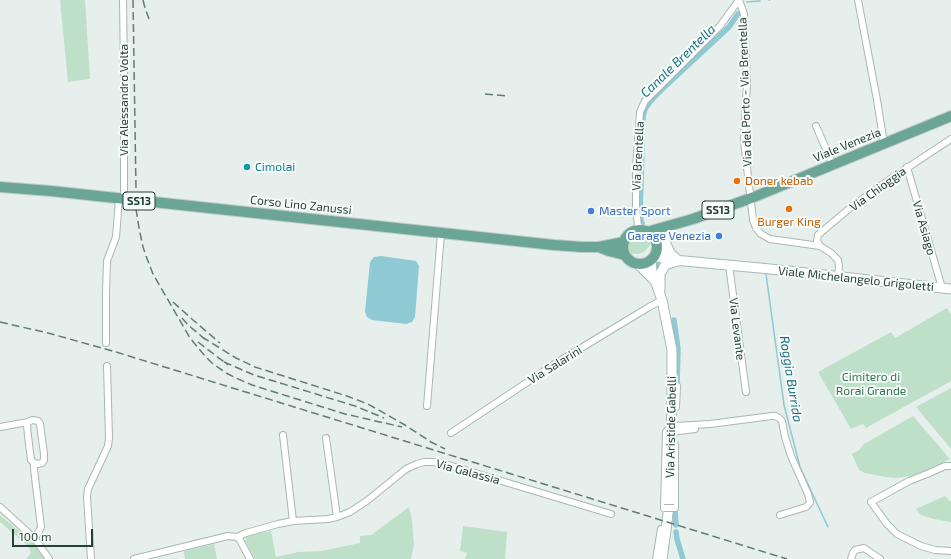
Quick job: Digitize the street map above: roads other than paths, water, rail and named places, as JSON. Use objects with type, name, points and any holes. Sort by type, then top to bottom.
[{"type":"main road","name":"Viale Venezia","points":[[752,198],[951,116]]},
{"type":"main road","name":"Corso Lino Zanussi","points":[[0,187],[51,191],[554,245],[599,247],[624,242]]},
{"type":"main road","name":"SS13","points":[[683,222],[752,198]]},
{"type":"main road","points":[[683,222],[669,229],[663,234],[647,262],[638,264],[630,261],[625,255],[623,251],[624,242],[628,235],[683,222]]},
{"type":"main road","points":[[669,229],[664,239],[670,253],[679,261]]},
{"type":"main road","points":[[643,231],[651,234],[654,251],[665,259],[729,265]]},
{"type":"main road","name":"Corso Lino Zanussi","points":[[599,247],[625,255]]},
{"type":"main road","name":"Via Aristide Gabelli","points":[[654,251],[652,272],[662,298]]},
{"type":"main road","name":"Via Aristide Gabelli","points":[[662,559],[669,505],[673,429],[672,350],[662,298],[660,274],[665,265],[679,261]]},
{"type":"main road","name":"Via Aristide Gabelli","points":[[638,264],[654,280]]},
{"type":"main road","name":"Viale Michelangelo Grigoletti","points":[[729,265],[946,289]]},
{"type":"street","name":"Via Alessandro Volta","points":[[106,343],[107,261],[116,237],[121,199],[124,71],[123,0]]},
{"type":"street","name":"Via del Porto - Via Brentella","points":[[739,0],[743,10],[744,20],[747,83],[744,141],[752,198]]},
{"type":"street","name":"Via Brentella","points":[[643,231],[638,226],[636,208],[638,126],[640,112],[645,101],[720,26],[739,0]]},
{"type":"street","points":[[858,0],[884,144]]},
{"type":"street","points":[[816,126],[833,165]]},
{"type":"street","name":"Via Chioggia","points":[[820,246],[817,241],[818,235],[850,208],[907,167],[951,139]]},
{"type":"street","name":"Via Asiago","points":[[907,167],[946,289]]},
{"type":"street","points":[[752,198],[753,220],[756,228],[761,234],[770,239],[820,246],[831,253],[838,260],[838,277]]},
{"type":"street","points":[[427,406],[441,234]]},
{"type":"street","name":"Via Levante","points":[[729,265],[746,392]]},
{"type":"street","name":"Via Salarini","points":[[451,433],[553,365],[662,298]]},
{"type":"street","points":[[91,559],[87,497],[88,489],[108,446],[107,366]]},
{"type":"street","points":[[673,429],[675,508],[664,508],[666,432],[673,429],[772,416],[781,419],[791,456],[808,494],[810,504],[806,507],[780,515]]},
{"type":"street","points":[[0,427],[32,420],[38,421],[44,460],[42,463],[34,463]]},
{"type":"street","points":[[28,422],[27,425],[31,460],[34,463],[42,527],[35,539]]},
{"type":"street","points":[[282,435],[294,521]]},
{"type":"street","points":[[326,438],[337,517]]},
{"type":"street","name":"Via Galassia","points":[[134,559],[228,536],[237,537],[267,526],[294,521],[337,517],[350,512],[368,500],[406,469],[424,462],[442,463],[611,514]]},
{"type":"street","points":[[951,466],[945,466],[909,481],[871,502],[887,524],[897,534],[921,546],[935,550],[951,551]]},
{"type":"street","points":[[0,507],[35,539],[49,559]]},
{"type":"street","points":[[656,559],[661,529]]},
{"type":"street","points":[[237,537],[250,559]]},
{"type":"street","points":[[851,559],[855,550],[864,548],[880,559]]},
{"type":"water","points":[[381,256],[416,261],[419,266],[415,317],[412,322],[406,324],[372,320],[367,317],[365,312],[370,262],[374,257]]},
{"type":"waterway","points":[[747,2],[760,1]]},
{"type":"waterway","name":"Canale Brentella","points":[[642,224],[640,216],[643,116],[645,109],[659,92],[729,27],[738,14]]},
{"type":"waterway","name":"Roggia Burrida","points":[[766,274],[784,405],[800,467],[828,527]]},
{"type":"waterway","name":"Canale Brentella","points":[[674,320],[678,349],[677,383]]},
{"type":"waterway","name":"Canale Brentella","points":[[675,512],[676,525]]},
{"type":"waterway","name":"Canale Brentella","points":[[676,532],[683,559]]},
{"type":"railway","points":[[133,0],[136,190]]},
{"type":"railway","points":[[143,0],[149,19]]},
{"type":"railway","points":[[485,94],[509,96]]},
{"type":"railway","points":[[136,209],[143,247],[153,274],[190,338],[212,363],[226,373],[252,385],[345,414],[402,427]]},
{"type":"railway","points":[[173,302],[220,343]]},
{"type":"railway","points":[[182,318],[206,340]]},
{"type":"railway","points":[[0,322],[48,333],[116,352],[787,559]]},
{"type":"railway","points":[[202,337],[236,358],[255,367],[368,404],[445,449]]},
{"type":"railway","points":[[198,342],[228,365]]},
{"type":"railway","points":[[224,362],[254,375],[355,406],[384,418]]},
{"type":"place","name":"Cimolai","points":[[247,167]]},
{"type":"place","name":"Doner kebab","points":[[737,181]]},
{"type":"place","name":"Burger King","points":[[789,209]]},
{"type":"place","name":"Master Sport","points":[[591,211]]},
{"type":"place","name":"Garage Venezia","points":[[719,236]]},
{"type":"park label","name":"Cimitero di Rorai Grande","points":[[871,384]]}]
